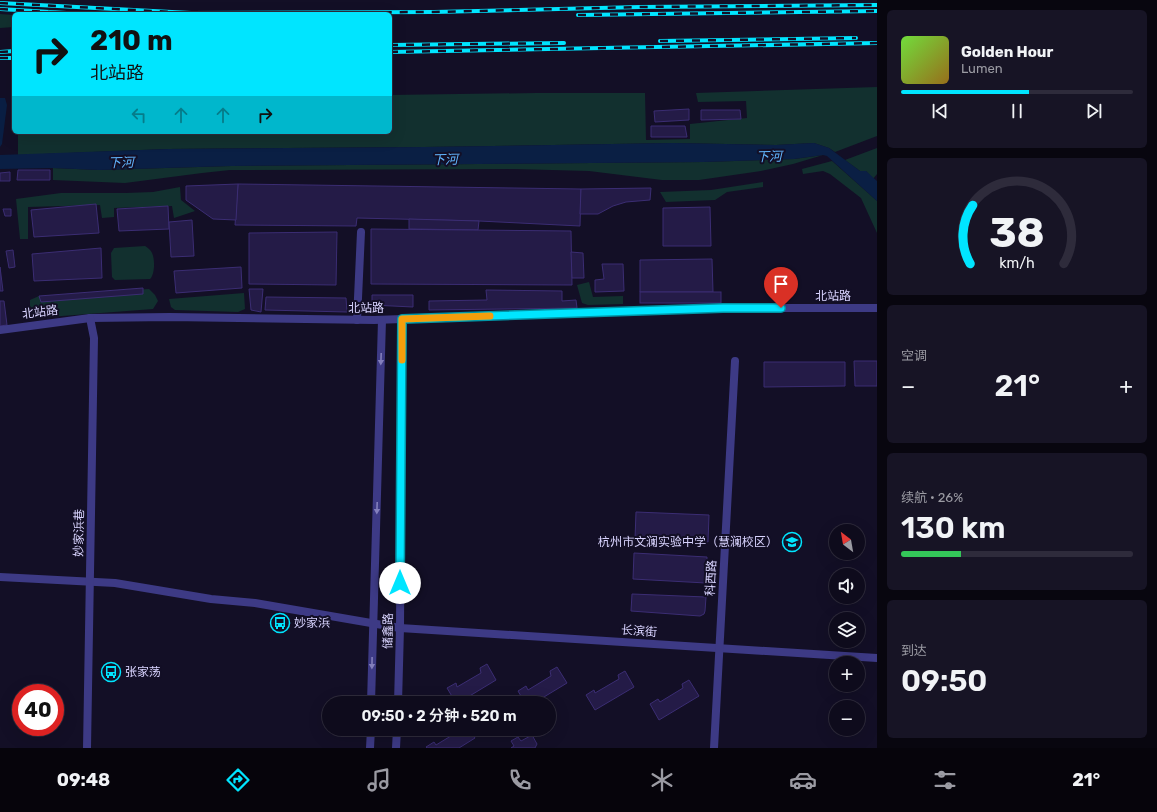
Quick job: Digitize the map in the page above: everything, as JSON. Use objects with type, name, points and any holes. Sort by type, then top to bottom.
[{"type":"street","points":[[357,320],[361,232]]},
{"type":"street","name":"北站路","points":[[0,330],[90,318],[170,317],[382,320],[723,308],[876,308]]},
{"type":"street","name":"妙家浜巷","points":[[87,748],[94,338],[90,318]]},
{"type":"street","name":"储鑫路","points":[[398,696],[402,319]]},
{"type":"street","name":"储鑫路","points":[[371,696],[382,320]]},
{"type":"street","name":"科西路","points":[[714,748],[735,361]]},
{"type":"street","name":"长滨街","points":[[0,577],[115,583],[211,599],[255,603],[400,628],[877,658]]},
{"type":"street","points":[[370,748],[371,736]]},
{"type":"street","points":[[396,748],[397,736]]},
{"type":"green space","points":[[0,14],[12,15],[12,27],[0,28]]},
{"type":"green space","points":[[877,87],[877,136],[835,152],[829,148],[814,143],[776,145],[673,143],[168,149],[18,155],[18,134],[392,134],[392,95],[645,93],[646,140],[690,139],[690,124],[747,118],[746,101],[698,102],[696,93]]},
{"type":"green space","points":[[877,148],[877,174],[873,179],[866,171],[860,171],[845,160]]},
{"type":"green space","points":[[823,155],[793,164],[761,171],[699,180],[662,180],[589,171],[514,169],[230,170],[125,183],[53,180],[53,168],[99,170],[231,166],[704,162],[794,159]]},
{"type":"green space","points":[[832,161],[877,201],[877,233],[861,198],[830,174],[823,171],[803,174],[802,169]]},
{"type":"green space","points":[[763,182],[763,187],[727,192],[715,200],[666,202],[660,192],[711,190]]},
{"type":"green space","points":[[180,187],[181,200],[195,211],[174,218],[172,206],[114,208],[114,217],[102,218],[100,205],[28,207],[28,239],[20,239],[16,199],[61,193],[153,192]]},
{"type":"green space","points":[[145,246],[151,251],[154,259],[154,270],[152,277],[150,279],[115,280],[112,277],[111,253],[114,248]]},
{"type":"green space","points":[[589,282],[593,297],[623,296],[623,304],[588,305],[582,303],[577,285]]},
{"type":"green space","points":[[149,289],[158,301],[153,309],[36,318],[30,315],[30,300],[39,296]]},
{"type":"green space","points":[[244,293],[245,309],[238,312],[175,310],[171,307],[169,299]]},
{"type":"water","points":[[0,98],[5,98],[7,105],[2,144],[0,147]]},
{"type":"water","name":"下河","points":[[673,143],[776,145],[814,143],[829,148],[860,171],[866,171],[877,181],[877,201],[827,156],[823,155],[794,159],[704,162],[231,166],[99,170],[53,168],[0,169],[0,155],[168,149]]},
{"type":"building","points":[[689,109],[689,120],[655,122],[654,111]]},
{"type":"building","points":[[701,110],[740,110],[741,119],[701,120]]},
{"type":"building","points":[[651,126],[685,126],[687,137],[651,137]]},
{"type":"building","points":[[18,170],[50,170],[50,180],[17,180]]},
{"type":"building","points":[[10,172],[10,181],[0,181],[0,173]]},
{"type":"building","points":[[238,184],[581,189],[580,226],[479,221],[357,218],[356,226],[235,225]]},
{"type":"building","points":[[238,184],[236,220],[213,219],[186,200],[186,186]]},
{"type":"building","points":[[651,188],[650,200],[626,202],[613,206],[598,214],[580,214],[581,189]]},
{"type":"building","points":[[96,204],[99,233],[34,237],[31,210]]},
{"type":"building","points":[[168,206],[169,229],[119,231],[117,209]]},
{"type":"building","points":[[710,207],[711,246],[663,246],[663,208]]},
{"type":"building","points":[[3,209],[11,209],[11,216],[5,216]]},
{"type":"building","points":[[409,219],[479,221],[478,230],[409,229]]},
{"type":"building","points":[[192,220],[194,256],[171,257],[169,222]]},
{"type":"building","points":[[371,229],[571,231],[572,285],[371,284]]},
{"type":"building","points":[[337,232],[336,285],[249,284],[249,233]]},
{"type":"building","points":[[101,248],[102,278],[34,281],[32,254]]},
{"type":"building","points":[[13,250],[15,267],[9,268],[6,251]]},
{"type":"building","points":[[571,252],[583,253],[584,278],[572,278]]},
{"type":"building","points":[[712,259],[713,292],[640,292],[640,260]]},
{"type":"building","points":[[602,264],[623,264],[624,291],[595,292],[595,280],[604,279]]},
{"type":"building","points":[[0,267],[3,291],[0,291]]},
{"type":"building","points":[[241,267],[242,288],[176,293],[174,271]]},
{"type":"building","points":[[143,288],[143,294],[41,302],[39,296]]},
{"type":"building","points":[[249,289],[263,289],[261,312],[251,310]]},
{"type":"building","points":[[486,290],[562,291],[562,301],[576,300],[577,308],[429,310],[429,301],[487,300]]},
{"type":"building","points":[[640,292],[721,292],[721,303],[640,303]]},
{"type":"building","points":[[372,295],[413,295],[413,307],[372,305]]},
{"type":"building","points":[[266,297],[346,298],[347,312],[265,310]]},
{"type":"building","points":[[0,301],[4,301],[7,325],[0,326]]},
{"type":"building","points":[[854,361],[877,361],[877,386],[855,386]]},
{"type":"building","points":[[764,362],[845,362],[845,386],[764,387]]},
{"type":"building","points":[[636,512],[709,515],[708,542],[635,539]]},
{"type":"building","points":[[634,553],[707,557],[706,583],[633,579]]},
{"type":"building","points":[[632,594],[706,597],[705,611],[704,614],[700,616],[631,611]]},
{"type":"building","points":[[487,664],[496,680],[470,696],[452,696],[447,688],[456,683],[457,687],[481,673],[480,668]]},
{"type":"building","points":[[557,667],[567,683],[546,696],[521,696],[518,691],[526,686],[528,690],[551,676],[550,671]]},
{"type":"building","points":[[625,671],[634,687],[595,710],[586,695],[594,690],[595,693],[619,679],[618,675]]},
{"type":"building","points":[[689,680],[699,696],[659,720],[650,704],[658,699],[660,702],[683,688],[682,684]]},
{"type":"building","points":[[451,736],[474,736],[475,738],[459,748],[426,747],[434,742],[436,745]]},
{"type":"building","points":[[533,736],[537,744],[535,748],[511,748],[514,746],[511,741],[518,737],[521,741]]},
{"type":"railway","points":[[0,3],[172,12]]},
{"type":"railway","points":[[392,12],[640,7],[877,5]]},
{"type":"railway","points":[[0,9],[50,12]]},
{"type":"railway","points":[[578,15],[877,11]]},
{"type":"railway","points":[[660,41],[856,38]]},
{"type":"railway","points":[[392,45],[564,43]]},
{"type":"railway","points":[[392,52],[877,43]]},
{"type":"railway","points":[[0,52],[12,51]]},
{"type":"railway","points":[[0,58],[12,58]]},
{"type":"slow traffic","points":[[402,360],[402,319],[490,316]]},
{"type":"place","name":"杭州市文澜实验中学（慧澜校区）","points":[[792,542]]},
{"type":"place","name":"妙家浜","points":[[280,623]]},
{"type":"place","name":"张家荡","points":[[111,672]]},
{"type":"route","points":[[400,583],[402,319],[723,308],[781,308]]}]
